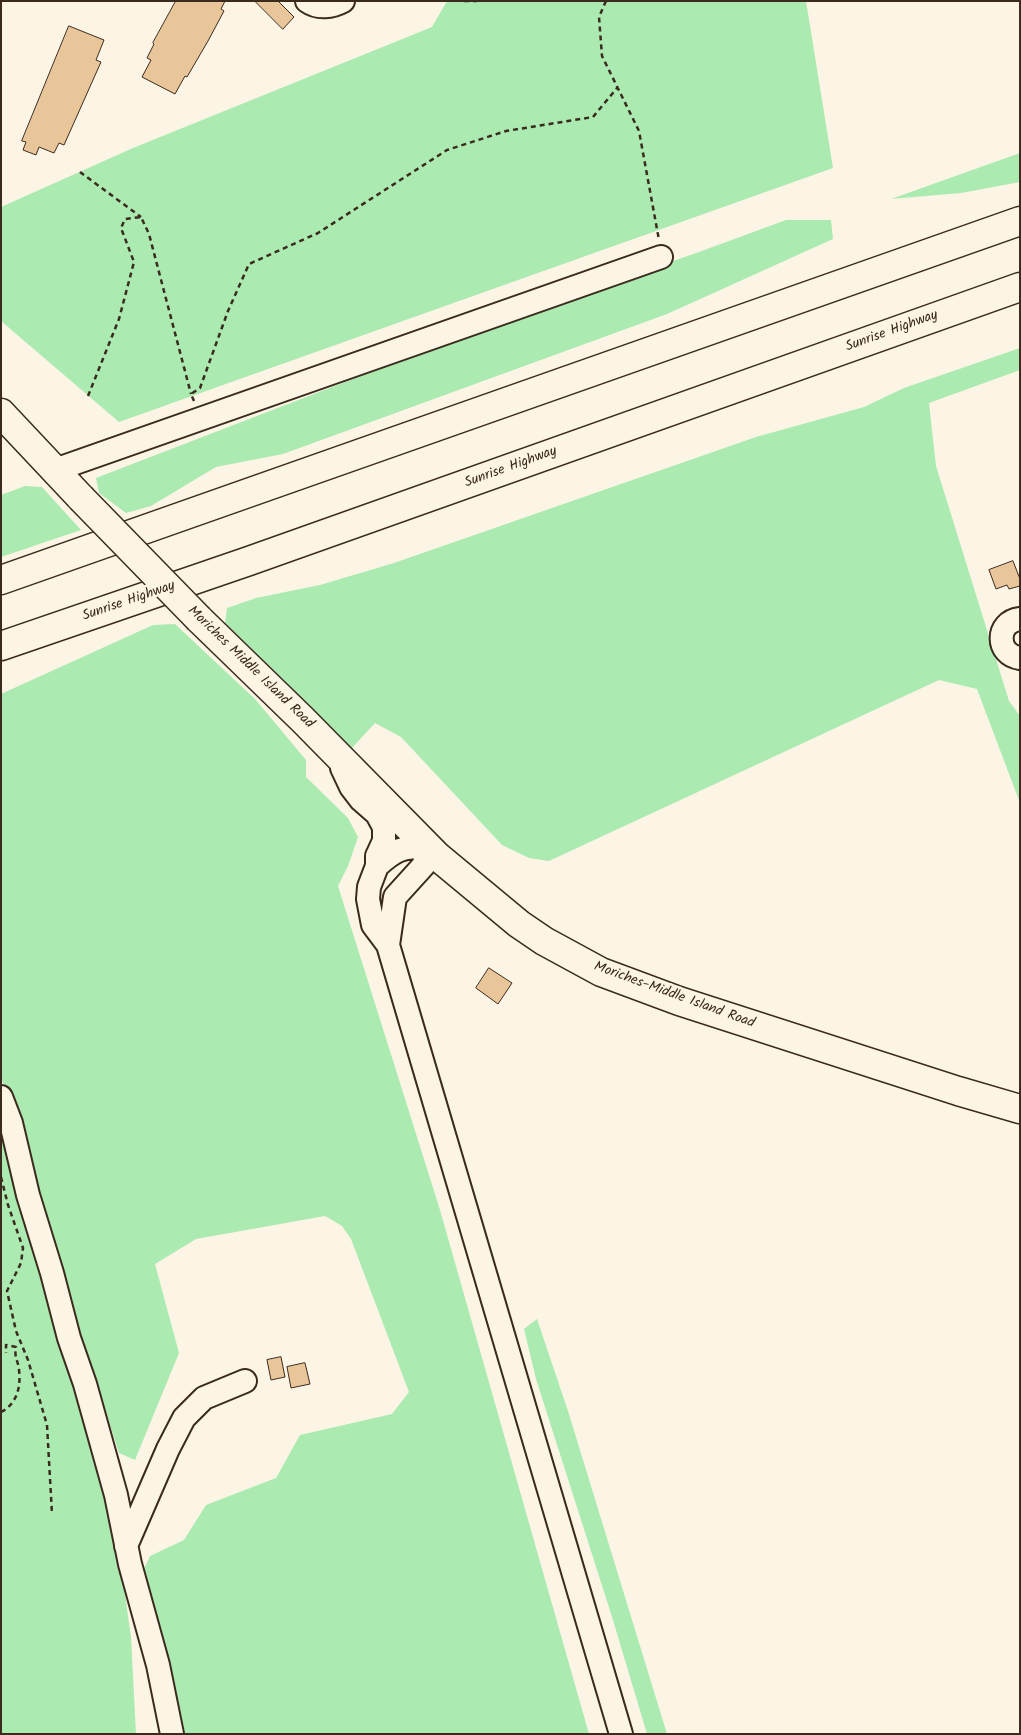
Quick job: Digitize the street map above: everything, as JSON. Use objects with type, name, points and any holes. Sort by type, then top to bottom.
[{"type":"main road","points":[[1,580],[1020,221]]},
{"type":"main road","name":"Sunrise Highway","points":[[1,646],[268,554],[1020,287]]},
{"type":"main road","points":[[1,413],[55,470]]},
{"type":"main road","name":"Moriches Middle Island Road","points":[[55,470],[199,619],[335,752]]},
{"type":"main road","name":"Moriches-Middle Island Road","points":[[335,752],[427,846],[519,924],[544,941],[601,972],[737,1020],[1020,1109]]},
{"type":"street","points":[[307,1],[327,7],[343,1]]},
{"type":"street","points":[[55,470],[661,257]]},
{"type":"street","points":[[1020,619],[1009,622],[1005,627],[1001,640],[1006,652],[1011,656],[1020,658]]},
{"type":"street","points":[[335,752],[351,787],[377,814],[384,827],[384,841],[377,856],[377,866],[369,887],[368,900],[373,926],[388,945],[621,1734]]},
{"type":"street","points":[[377,866],[394,851],[409,847],[427,846],[424,865],[395,897],[388,945]]},
{"type":"street","points":[[1,1097],[11,1123],[28,1195],[116,1495],[126,1546],[158,1665],[172,1734]]},
{"type":"street","points":[[126,1546],[168,1449],[184,1418],[204,1398],[245,1381]]},
{"type":"path","points":[[464,1],[477,1]]},
{"type":"path","points":[[606,1],[599,17],[602,56],[639,132],[661,257]]},
{"type":"path","points":[[191,394],[200,388],[228,311],[249,264],[318,232],[447,150],[506,131],[593,117],[618,88]]},
{"type":"path","points":[[80,172],[140,217],[149,234],[199,419]]},
{"type":"path","points":[[88,396],[119,320],[134,262],[121,228],[125,219],[140,217]]},
{"type":"path","points":[[1,1177],[8,1205],[23,1248],[20,1264],[7,1291],[16,1330],[28,1360],[47,1425],[52,1514]]},
{"type":"path","points":[[1,1412],[8,1408],[17,1396],[19,1380],[19,1367],[14,1357],[16,1347],[6,1345],[6,1353]]},
{"type":"green space","points":[[447,1],[806,1],[833,168],[119,422],[1,321],[1,207],[133,148],[432,27]]},
{"type":"green space","points":[[1020,153],[1020,182],[961,193],[891,199]]},
{"type":"green space","points":[[786,220],[831,220],[833,239],[667,314],[283,454],[216,467],[151,506],[126,513],[99,493],[96,478],[537,308]]},
{"type":"green space","points":[[1020,348],[1020,370],[929,403],[936,466],[1009,701],[1020,716],[1020,803],[977,689],[939,680],[549,861],[529,858],[502,845],[401,737],[375,723],[352,748],[225,623],[227,608],[256,598],[320,585],[394,563],[756,437],[864,407],[904,388]]},
{"type":"green space","points":[[25,486],[42,487],[81,530],[1,557],[1,495]]},
{"type":"green space","points":[[175,624],[255,699],[306,760],[306,777],[348,818],[358,837],[348,866],[338,886],[440,1210],[589,1734],[184,1734],[146,1591],[143,1571],[150,1556],[184,1540],[206,1505],[276,1478],[300,1435],[392,1414],[409,1392],[351,1239],[342,1226],[325,1216],[196,1239],[155,1264],[179,1353],[135,1460],[119,1453],[83,1341],[111,1497],[131,1637],[136,1734],[1,1734],[1,1112],[9,1098],[1,1078],[1,694],[153,625]]},
{"type":"green space","points":[[537,1319],[568,1411],[667,1734],[647,1734],[613,1620],[536,1379],[524,1329]]},
{"type":"building","points":[[176,1],[225,1],[221,9],[224,11],[208,41],[175,94],[142,77],[151,60],[147,58],[153,43]]},
{"type":"building","points":[[255,1],[278,1],[294,17],[283,29]]},
{"type":"building","points":[[69,26],[104,40],[96,60],[101,62],[64,145],[59,143],[54,153],[39,147],[36,155],[23,150],[26,142],[22,141]]},
{"type":"building","points":[[1013,561],[1020,579],[1020,586],[1009,589],[1007,585],[996,589],[989,570]]},
{"type":"building","points":[[489,968],[512,983],[498,1004],[476,988]]},
{"type":"building","points":[[281,1357],[285,1377],[271,1380],[267,1360]]},
{"type":"building","points":[[305,1363],[310,1384],[291,1388],[287,1367]]}]
